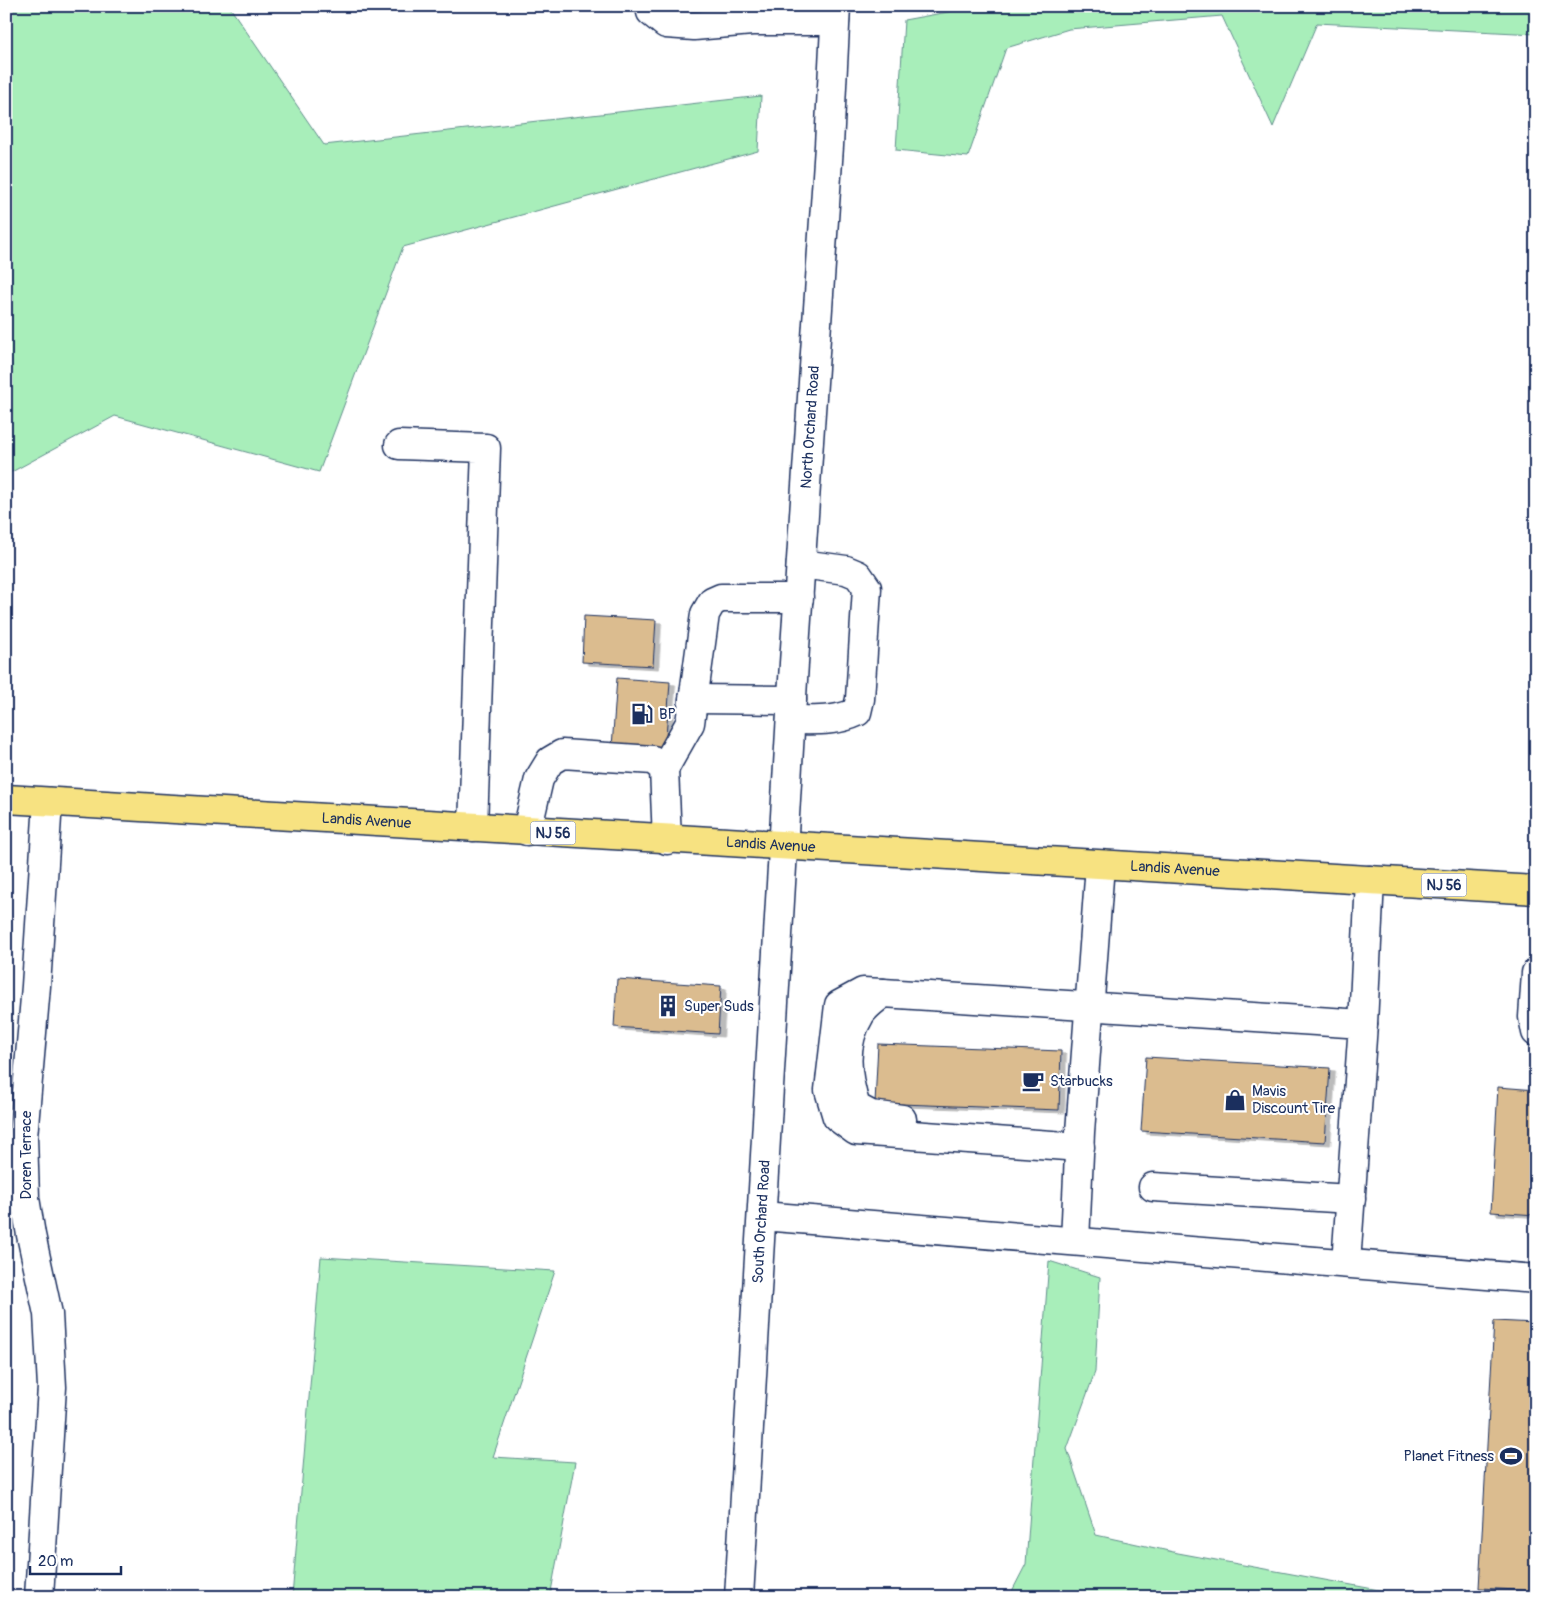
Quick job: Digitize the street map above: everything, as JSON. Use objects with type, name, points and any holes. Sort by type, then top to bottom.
[{"type":"main road","name":"Landis Avenue","points":[[6,799],[667,840],[1536,890]]},
{"type":"street","points":[[650,6],[651,12],[666,24],[694,26],[836,13]]},
{"type":"street","name":"North Orchard Road","points":[[785,847],[836,13]]},
{"type":"street","points":[[399,445],[486,448],[473,828]]},
{"type":"street","points":[[693,699],[792,710],[828,720],[847,717],[857,712],[861,690],[867,588],[858,575],[846,570],[801,564]]},
{"type":"street","points":[[667,840],[664,770],[690,723],[705,614],[712,602],[721,598],[799,598]]},
{"type":"street","points":[[526,831],[539,779],[550,761],[562,754],[653,760],[664,770]]},
{"type":"street","name":"Doren Terrace","points":[[39,1597],[52,1387],[48,1314],[25,1198],[23,1137],[36,986],[48,802]]},
{"type":"street","name":"South Orchard Road","points":[[739,1597],[785,847]]},
{"type":"street","points":[[1075,1241],[1080,1139],[1100,865]]},
{"type":"street","points":[[1346,1263],[1363,1024],[1370,880]]},
{"type":"street","points":[[1536,973],[1532,1018],[1536,1032]]},
{"type":"street","points":[[1080,1139],[871,1115],[856,1107],[848,1082],[848,1044],[860,1013],[883,993],[1363,1024]]},
{"type":"street","points":[[1152,1187],[1350,1199]]},
{"type":"street","points":[[762,1216],[1536,1279]]},
{"type":"green space","points":[[6,6],[229,6],[324,145],[761,96],[758,151],[403,247],[319,472],[115,416],[6,475]]},
{"type":"green space","points":[[981,6],[1536,6],[1536,34],[1317,23],[1273,127],[1222,16],[1069,29],[1006,48],[968,157],[896,150],[904,20]]},
{"type":"green space","points":[[321,1257],[555,1271],[493,1457],[575,1462],[550,1597],[292,1597]]},
{"type":"green space","points":[[1049,1261],[1100,1277],[1095,1372],[1067,1449],[1096,1535],[1178,1553],[1406,1595],[1405,1597],[1009,1597],[1026,1564]]},
{"type":"building","points":[[584,616],[656,620],[653,666],[582,662]]},
{"type":"building","points":[[617,678],[670,682],[665,751],[612,747]]},
{"type":"building","name":"Super Suds","points":[[617,979],[721,986],[718,1034],[614,1027]]},
{"type":"building","points":[[878,1044],[1061,1051],[1059,1110],[875,1103]]},
{"type":"building","name":"Mavis Discount Tire","points":[[1146,1057],[1330,1068],[1325,1142],[1141,1131]]},
{"type":"building","points":[[1498,1087],[1536,1090],[1536,1215],[1491,1212]]},
{"type":"building","name":"Planet Fitness","points":[[1494,1321],[1536,1323],[1536,1591],[1479,1588]]},
{"type":"place","name":"BP","points":[[642,714]]},
{"type":"place","name":"Super Suds","points":[[668,1006]]},
{"type":"place","name":"Starbucks","points":[[1033,1081]]},
{"type":"place","name":"Mavis Discount Tire","points":[[1235,1100]]},
{"type":"place","name":"Planet Fitness","points":[[1511,1456]]}]
